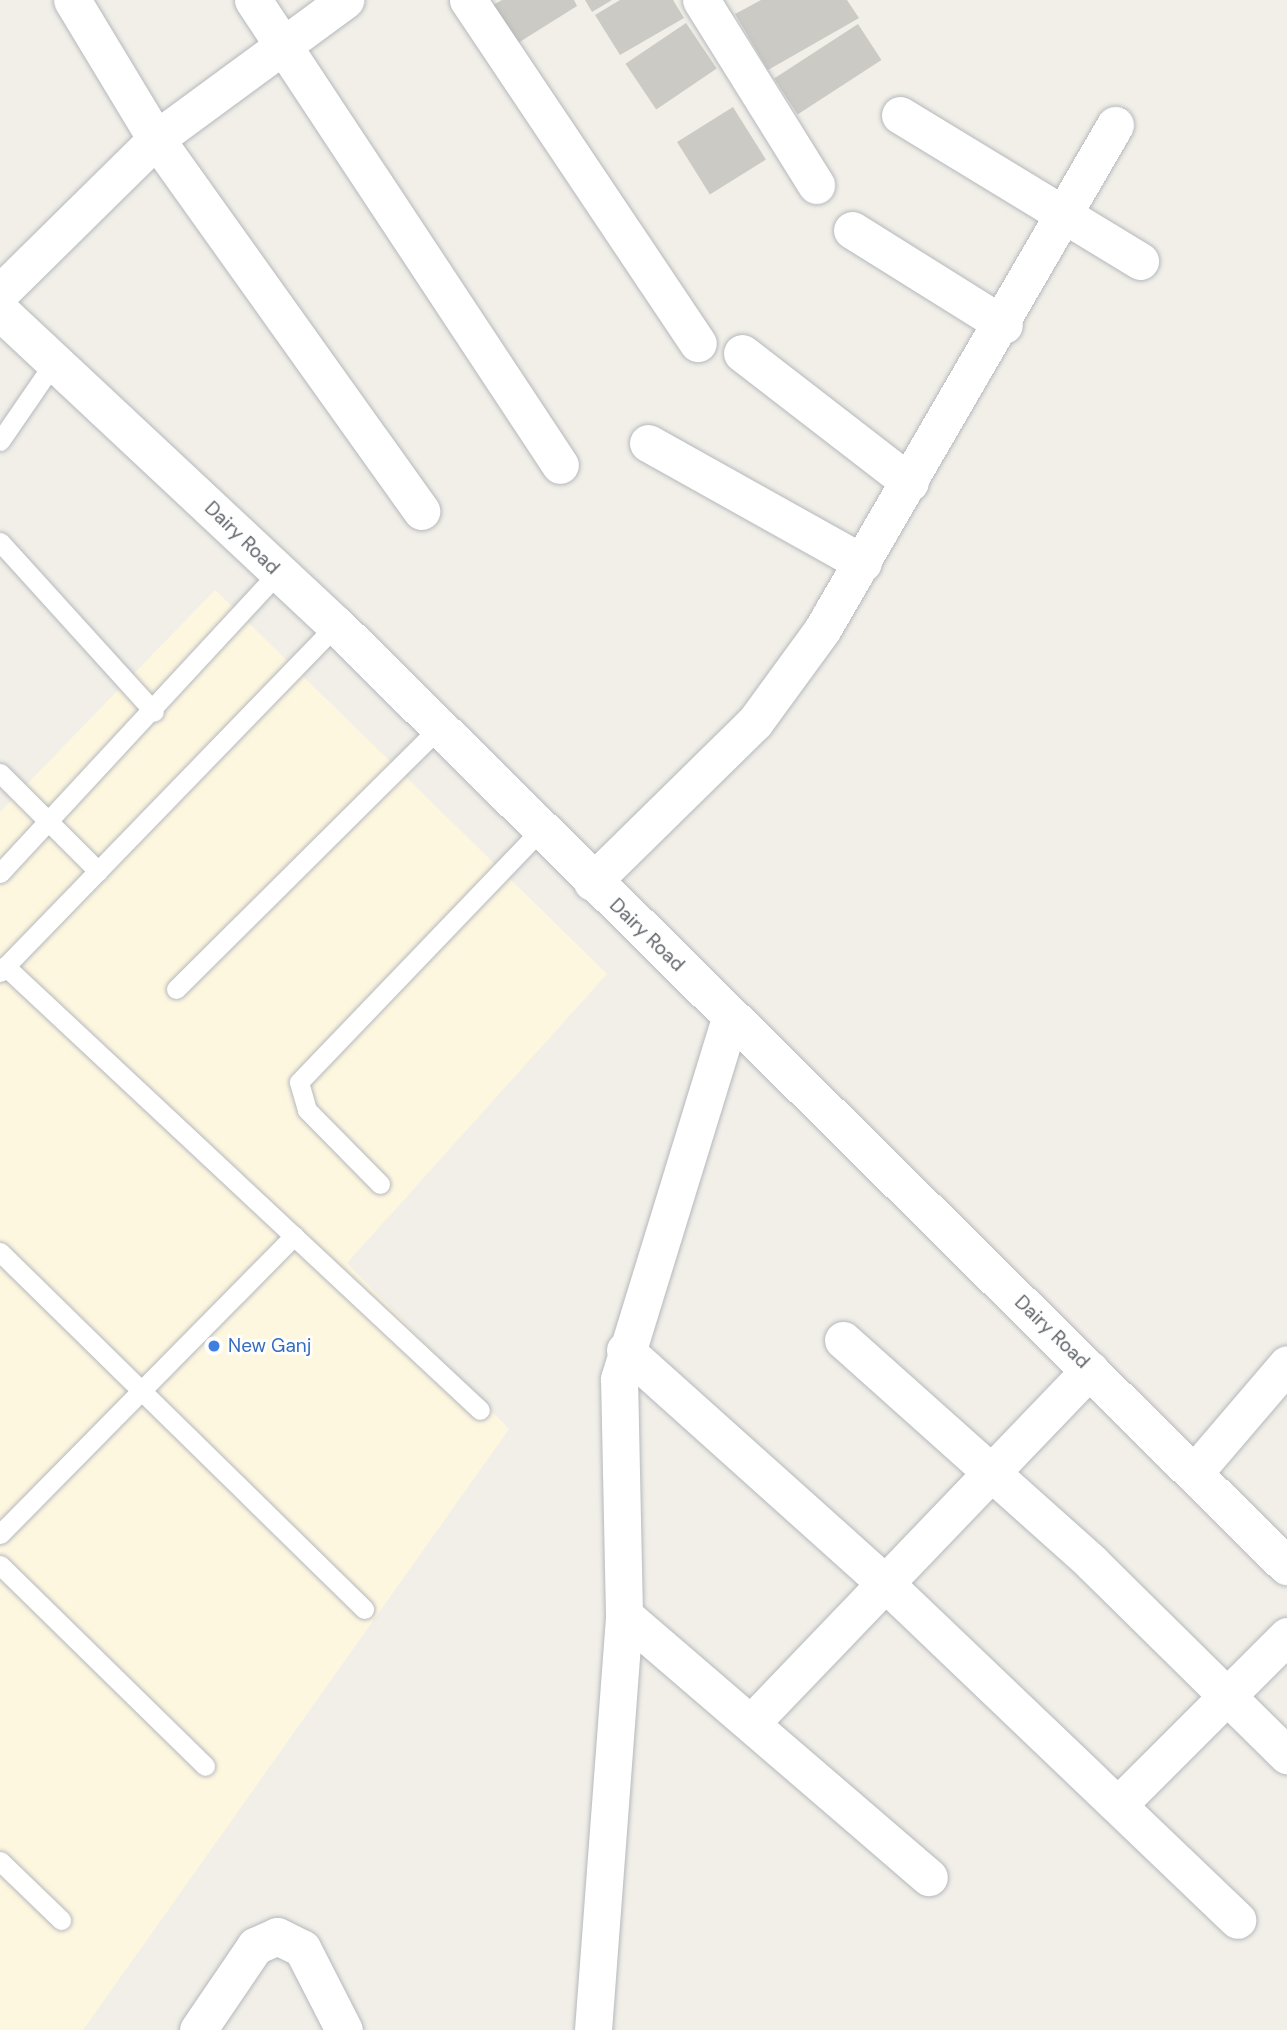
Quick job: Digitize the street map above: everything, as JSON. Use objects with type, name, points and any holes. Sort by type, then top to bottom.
[{"type":"street","points":[[72,0],[156,139],[421,511]]},
{"type":"street","points":[[253,0],[560,465]]},
{"type":"street","points":[[0,293],[156,139],[284,48],[345,0]]},
{"type":"street","points":[[468,0],[698,343]]},
{"type":"street","points":[[701,0],[816,185]]},
{"type":"street","points":[[900,115],[1140,261]]},
{"type":"street","points":[[592,882],[755,722],[863,563],[1004,325],[1115,125]]},
{"type":"street","points":[[852,230],[1004,325]]},
{"type":"street","name":"Dairy Road","points":[[0,311],[57,358],[278,573],[336,625],[592,882],[1090,1369],[1287,1566]]},
{"type":"street","points":[[742,353],[797,402],[910,483]]},
{"type":"street","points":[[648,443],[863,563]]},
{"type":"street","points":[[593,2030],[624,1615],[617,1411],[625,1350],[731,1016]]},
{"type":"street","points":[[843,1340],[991,1471],[1287,1755]]},
{"type":"street","points":[[625,1350],[886,1584],[1237,1920]]},
{"type":"street","points":[[1194,1473],[1287,1364]]},
{"type":"street","points":[[753,1721],[1090,1369]]},
{"type":"street","points":[[624,1615],[753,1721],[929,1877]]},
{"type":"street","points":[[1118,1805],[1287,1636]]},
{"type":"street","points":[[198,2030],[255,1946],[277,1936],[302,1948],[344,2030]]},
{"type":"lane","points":[[0,442],[57,358]]},
{"type":"lane","points":[[0,542],[154,712]]},
{"type":"lane","points":[[0,873],[154,712],[278,573]]},
{"type":"lane","points":[[336,625],[3,969],[480,1410]]},
{"type":"lane","points":[[176,989],[439,728]]},
{"type":"lane","points":[[0,773],[98,871]]},
{"type":"lane","points":[[380,1184],[307,1110],[299,1082],[541,830]]},
{"type":"lane","points":[[0,1534],[294,1236]]},
{"type":"lane","points":[[0,1252],[364,1609]]},
{"type":"lane","points":[[0,1565],[205,1766]]},
{"type":"lane","points":[[0,1861],[61,1920]]},
{"type":"shaded area","name":"New Ganj","points":[[215,590],[607,974],[347,1263],[509,1429],[83,2030],[0,2030],[0,812]]},
{"type":"building","points":[[502,0],[574,0],[577,6],[518,43],[493,5]]},
{"type":"building","points":[[585,0],[612,0],[592,12]]},
{"type":"building","points":[[620,0],[673,0],[684,18],[620,55],[595,15]]},
{"type":"building","points":[[761,0],[847,0],[859,18],[768,70],[735,14]]},
{"type":"building","points":[[686,23],[717,69],[656,109],[625,64]]},
{"type":"building","points":[[858,24],[881,60],[798,115],[774,78]]},
{"type":"building","points":[[733,107],[766,160],[710,195],[677,142]]},
{"type":"place","name":"New Ganj","points":[[214,1346]]}]
